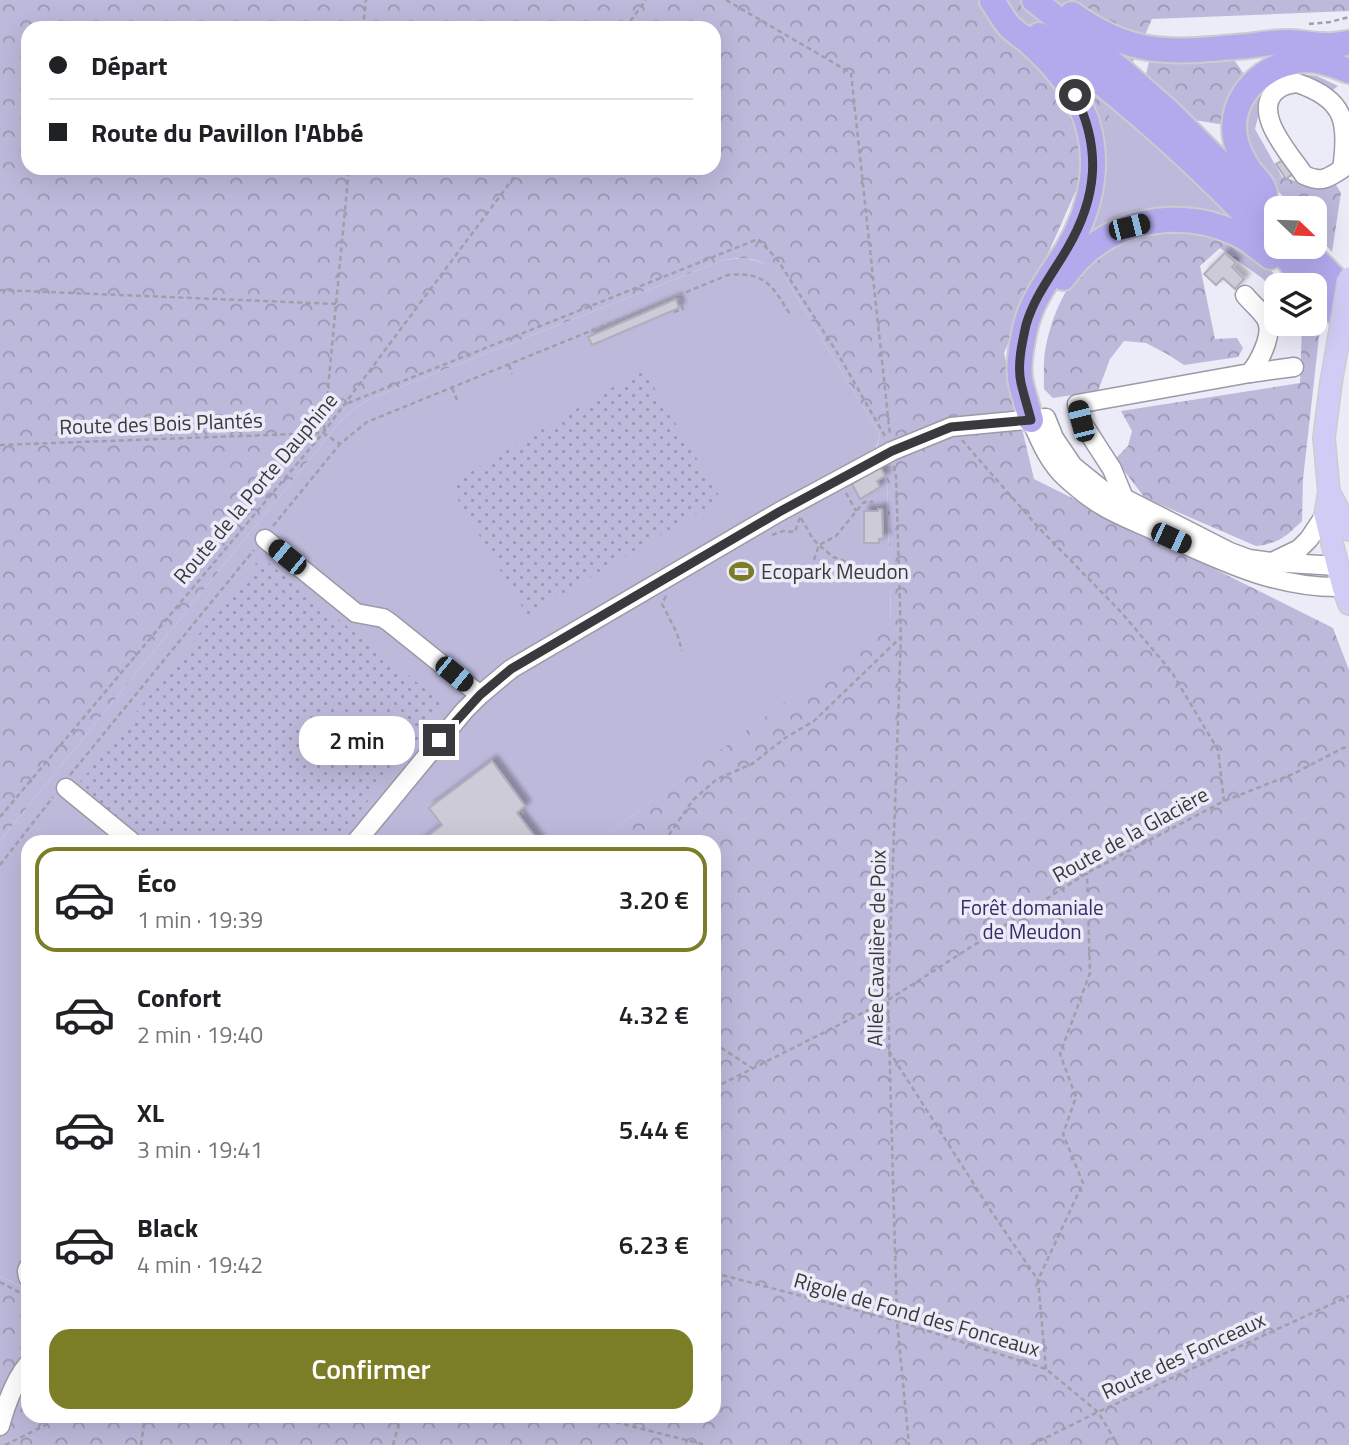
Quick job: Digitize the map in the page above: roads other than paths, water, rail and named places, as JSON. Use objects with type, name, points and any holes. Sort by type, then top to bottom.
[{"type":"highway","points":[[991,0],[1071,58],[1160,133],[1303,273]]},
{"type":"highway","points":[[991,0],[1009,26],[1060,74],[1075,95],[1086,119],[1093,148],[1093,173],[1086,209],[1075,234],[1037,299],[1027,323],[1022,346],[1020,379],[1039,419]]},
{"type":"highway","points":[[1034,0],[1169,112],[1264,207]]},
{"type":"highway","points":[[1053,0],[1094,29],[1125,43],[1153,50],[1191,50],[1290,42],[1349,28]]},
{"type":"highway","points":[[1290,42],[1349,44]]},
{"type":"highway","points":[[1266,196],[1263,185],[1239,152],[1235,139],[1236,114],[1242,98],[1255,81],[1284,64],[1311,60],[1349,71]]},
{"type":"highway","points":[[1039,419],[1035,355],[1044,312],[1057,287],[1077,261],[1114,233],[1157,221],[1182,220],[1217,226],[1249,240],[1288,273]]},
{"type":"highway","points":[[1327,298],[1349,326]]},
{"type":"main road","points":[[1347,593],[1343,566],[1325,515],[1329,492],[1324,438],[1349,278]]},
{"type":"main road","points":[[1329,492],[1349,530]]},
{"type":"street","points":[[1297,83],[1343,101],[1341,113],[1346,131],[1345,171],[1327,179],[1313,179],[1304,175],[1270,125],[1267,109],[1271,99],[1280,88],[1297,83]]},
{"type":"street","points":[[1245,295],[1267,320],[1269,333],[1258,363],[1250,373]]},
{"type":"street","points":[[1124,498],[1112,469],[1081,421],[1077,404],[1294,367]]},
{"type":"street","points":[[361,835],[480,695],[503,675],[528,659],[779,512],[892,451],[951,427],[1039,419]]},
{"type":"street","points":[[1039,419],[1073,466],[1104,491],[1124,498],[1230,552],[1249,559],[1271,562],[1343,566]]},
{"type":"street","points":[[1039,419],[1040,440],[1058,469],[1065,478],[1101,505],[1217,559],[1260,575],[1347,593]]},
{"type":"street","points":[[1271,562],[1299,549],[1325,515]]},
{"type":"street","points":[[264,539],[356,613],[383,618],[480,695]]},
{"type":"street","points":[[64,786],[124,835]]},
{"type":"street","points":[[0,1426],[21,1372]]},
{"type":"place","name":"Ecopark Meudon","points":[[741,571]]},
{"type":"park label","name":"Forêt domaniale de Meudon","points":[[1032,919]]}]
